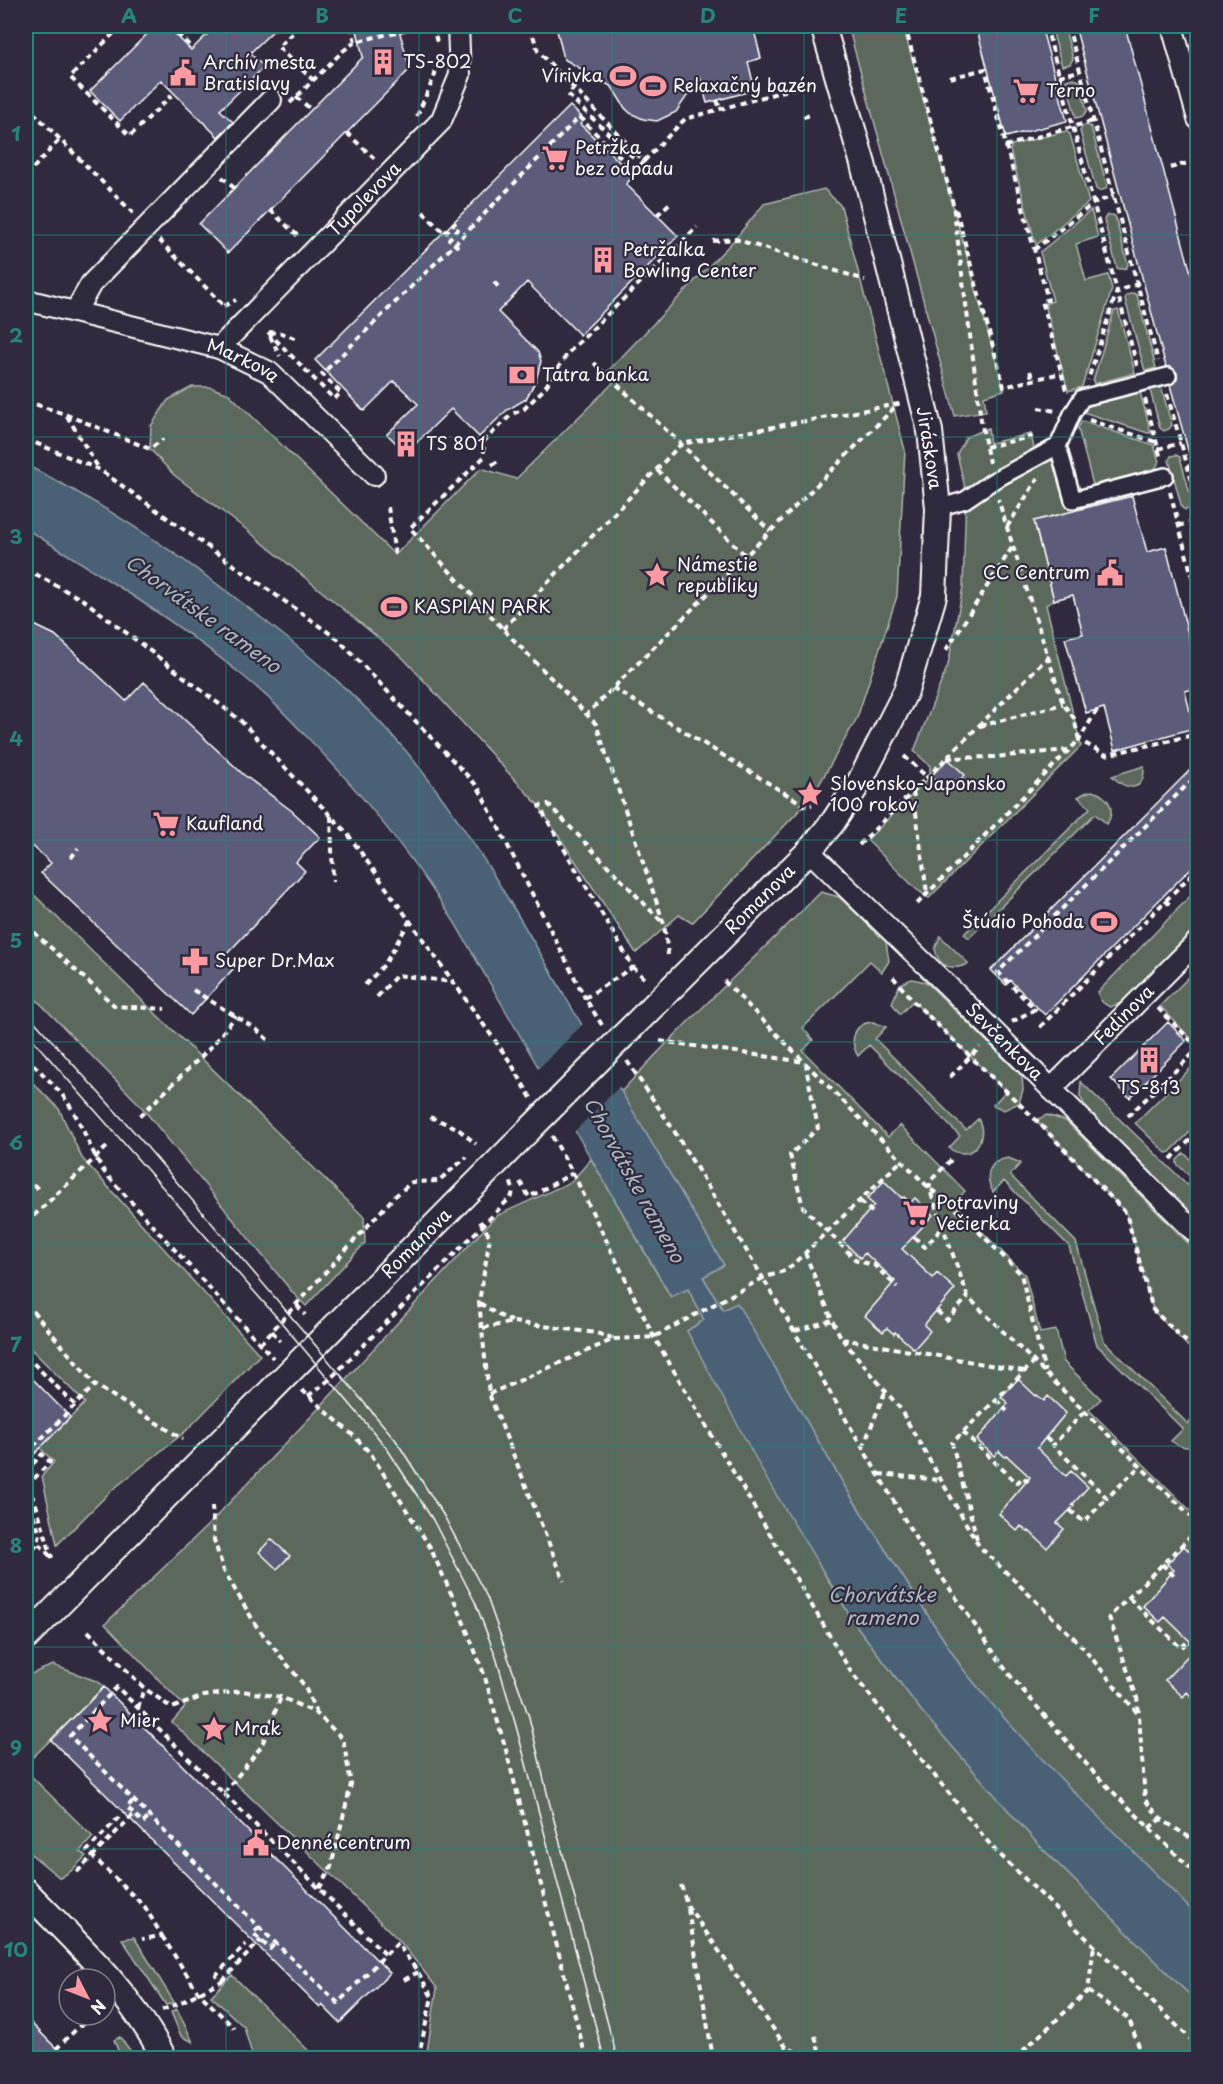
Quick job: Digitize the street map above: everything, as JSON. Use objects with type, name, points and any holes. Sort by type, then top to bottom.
[{"type":"street","name":"Tupolevova","points":[[219,348],[441,121],[460,75],[458,26]]},
{"type":"street","name":"Jiráskova","points":[[809,851],[833,822],[860,781],[906,691],[934,596],[938,508],[930,431],[866,175],[823,26]]},
{"type":"street","points":[[1172,26],[1197,119]]},
{"type":"street","points":[[75,312],[91,284],[271,100]]},
{"type":"street","name":"Markova","points":[[26,300],[219,348],[269,372],[374,475]]},
{"type":"street","points":[[1165,377],[1082,398],[1072,414],[1058,447],[1073,500],[1166,476]]},
{"type":"street","points":[[938,508],[965,500],[993,481],[1058,447]]},
{"type":"street","name":"Romanova","points":[[26,1638],[502,1157],[540,1131],[616,1039],[809,851]]},
{"type":"street","name":"Ševčenkova","points":[[809,851],[1197,1235]]},
{"type":"street","name":"Fedinova","points":[[1051,1089],[1197,942]]},
{"type":"street","points":[[26,1891],[88,1954],[141,2017],[164,2058]]},
{"type":"path","points":[[121,26],[70,77],[130,135],[172,95]]},
{"type":"path","points":[[170,26],[191,46]]},
{"type":"path","points":[[300,26],[278,47],[313,80]]},
{"type":"path","points":[[351,26],[355,42],[421,26]]},
{"type":"path","points":[[416,117],[435,75],[438,47],[432,26]]},
{"type":"path","points":[[530,26],[538,51],[644,162]]},
{"type":"path","points":[[1046,26],[1197,598]]},
{"type":"path","points":[[1068,26],[1165,377],[1197,503]]},
{"type":"path","points":[[950,78],[985,69],[1048,300],[1042,301],[1072,414],[1157,442]]},
{"type":"path","points":[[1059,76],[1080,71]]},
{"type":"path","points":[[297,339],[281,333],[268,332],[334,399],[341,393],[322,374],[579,117],[637,174],[644,162],[685,119],[802,86]]},
{"type":"path","points":[[574,88],[568,95],[632,156],[616,174]]},
{"type":"path","points":[[717,100],[720,109]]},
{"type":"path","points":[[803,117],[811,115]]},
{"type":"path","points":[[1005,146],[1093,121]]},
{"type":"path","points":[[347,133],[378,162]]},
{"type":"path","points":[[26,176],[60,138]]},
{"type":"path","points":[[370,170],[385,155]]},
{"type":"path","points":[[1170,168],[1197,160]]},
{"type":"path","points":[[220,174],[234,188]]},
{"type":"path","points":[[1034,250],[1094,203],[1114,196]]},
{"type":"path","points":[[657,215],[671,202]]},
{"type":"path","points":[[953,204],[959,217],[1004,387],[1061,373]]},
{"type":"path","points":[[270,210],[302,240],[309,232]]},
{"type":"path","points":[[423,212],[445,234],[454,224],[459,228],[449,238],[459,248]]},
{"type":"path","points":[[668,955],[664,924],[596,724],[502,629],[410,528],[484,457],[484,441],[512,414],[524,409],[544,388],[568,353],[697,227]]},
{"type":"path","points":[[713,241],[735,239],[865,280]]},
{"type":"path","points":[[494,282],[500,289]]},
{"type":"path","points":[[1117,291],[1138,284]]},
{"type":"path","points":[[1082,398],[1117,291]]},
{"type":"path","points":[[224,306],[243,296]]},
{"type":"path","points":[[594,363],[770,531]]},
{"type":"path","points":[[1030,371],[1032,380]]},
{"type":"path","points":[[26,401],[150,449],[163,439]]},
{"type":"path","points":[[502,629],[681,444],[898,404],[586,714]]},
{"type":"path","points":[[67,415],[100,470]]},
{"type":"path","points":[[986,447],[1065,429]]},
{"type":"path","points":[[26,439],[100,470],[339,640],[478,787],[585,999],[616,1039],[673,1129],[795,1331],[919,1544],[1008,1673],[1095,1774],[1197,1876]]},
{"type":"path","points":[[1158,449],[1181,443]]},
{"type":"path","points":[[492,465],[498,461]]},
{"type":"path","points":[[657,470],[746,556]]},
{"type":"path","points":[[1007,527],[1039,477]]},
{"type":"path","points":[[388,507],[395,555]]},
{"type":"path","points":[[1178,526],[1197,520]]},
{"type":"path","points":[[946,650],[1013,546]]},
{"type":"path","points":[[26,569],[85,602],[240,720],[347,833],[511,1063],[534,1103]]},
{"type":"path","points":[[1189,636],[1197,635]]},
{"type":"path","points":[[859,844],[1049,656]]},
{"type":"path","points":[[613,688],[806,806],[813,805]]},
{"type":"path","points":[[978,727],[1063,704]]},
{"type":"path","points":[[1097,710],[1079,740],[1106,755],[1197,734]]},
{"type":"path","points":[[946,758],[994,757],[1069,750]]},
{"type":"path","points":[[904,756],[927,777]]},
{"type":"path","points":[[1004,1026],[1035,1009],[998,972],[1197,774]]},
{"type":"path","points":[[913,791],[927,893]]},
{"type":"path","points":[[644,978],[633,967],[538,806],[548,804],[664,924]]},
{"type":"path","points":[[331,816],[333,882]]},
{"type":"path","points":[[71,858],[78,848]]},
{"type":"path","points":[[1040,1027],[1197,868]]},
{"type":"path","points":[[1166,900],[1172,907]]},
{"type":"path","points":[[365,985],[385,964],[410,920]]},
{"type":"path","points":[[26,925],[115,1006],[165,1009]]},
{"type":"path","points":[[585,999],[633,967]]},
{"type":"path","points":[[377,997],[397,975],[453,982]]},
{"type":"path","points":[[893,977],[913,1001],[1036,1120],[1126,1213],[1153,1310],[1197,1353]]},
{"type":"path","points":[[723,981],[929,1188],[953,1206],[1021,1274],[1045,1372]]},
{"type":"path","points":[[193,990],[256,1029],[268,1040]]},
{"type":"path","points":[[1128,1116],[1197,1049],[1157,1007]]},
{"type":"path","points":[[140,1116],[210,1048],[236,1016]]},
{"type":"path","points":[[660,1041],[805,1062]]},
{"type":"path","points":[[950,1077],[986,1041]]},
{"type":"path","points":[[26,1057],[69,1103],[82,1125],[95,1158],[105,1173],[268,1353]]},
{"type":"path","points":[[805,1062],[818,1128],[790,1155],[803,1207],[857,1261],[874,1265],[897,1287]]},
{"type":"path","points":[[429,1117],[457,1128],[476,1144]]},
{"type":"path","points":[[540,1131],[573,1173],[654,1337],[851,1672],[993,1848],[1197,2046]]},
{"type":"path","points":[[1171,1159],[1197,1132]]},
{"type":"path","points":[[26,1223],[110,1144]]},
{"type":"path","points":[[502,1157],[513,1189],[512,1196],[329,1380],[308,1396],[356,1437],[371,1454],[430,1547],[460,1613],[484,1674],[506,1750],[586,2058]]},
{"type":"path","points":[[479,1302],[496,1314],[514,1322],[596,1333],[614,1338],[654,1337],[763,1278],[786,1270],[902,1160]]},
{"type":"path","points":[[951,1160],[931,1180],[929,1188],[968,1297],[1197,1523]]},
{"type":"path","points":[[260,1344],[394,1197],[412,1182],[438,1181],[457,1166]]},
{"type":"path","points":[[520,1182],[529,1197],[573,1173]]},
{"type":"path","points":[[26,1177],[41,1192]]},
{"type":"path","points":[[860,1201],[873,1213]]},
{"type":"path","points":[[480,1221],[490,1237],[479,1302],[489,1394],[564,1581]]},
{"type":"path","points":[[914,1237],[925,1247],[944,1227]]},
{"type":"path","points":[[805,1253],[842,1339],[899,1407],[979,1546],[1079,1643],[1139,1715]]},
{"type":"path","points":[[937,1311],[947,1320],[968,1297]]},
{"type":"path","points":[[26,1303],[95,1385],[183,1439]]},
{"type":"path","points":[[297,1305],[305,1315]]},
{"type":"path","points":[[795,1331],[832,1320]]},
{"type":"path","points":[[483,1328],[514,1322]]},
{"type":"path","points":[[272,1331],[280,1341]]},
{"type":"path","points":[[489,1394],[614,1338]]},
{"type":"path","points":[[842,1339],[1025,1371]]},
{"type":"path","points":[[26,1356],[75,1405]]},
{"type":"path","points":[[979,1546],[952,1443],[1034,1362]]},
{"type":"path","points":[[26,1454],[95,1385]]},
{"type":"path","points":[[862,1447],[885,1392]]},
{"type":"path","points":[[996,1400],[1007,1411]]},
{"type":"path","points":[[1053,1445],[1084,1412]]},
{"type":"path","points":[[963,1431],[1017,1483],[1023,1477],[1031,1484]]},
{"type":"path","points":[[1046,1438],[1107,1498]]},
{"type":"path","points":[[26,1462],[30,1467],[42,1454],[50,1462],[26,1486],[35,1501],[52,1558],[39,1544]]},
{"type":"path","points":[[1070,1510],[1084,1522],[1140,1466]]},
{"type":"path","points":[[878,1474],[941,1480]]},
{"type":"path","points":[[26,1557],[39,1544],[40,1534],[33,1509],[35,1501]]},
{"type":"path","points":[[212,1506],[214,1540],[224,1570],[257,1627],[304,1685],[316,1713]]},
{"type":"path","points":[[1197,1529],[1110,1617],[1137,1698],[1145,1800],[1161,1819],[1197,1843]]},
{"type":"path","points":[[1162,1564],[1174,1576]]},
{"type":"path","points":[[1129,1598],[1181,1648],[1188,1641],[1197,1650]]},
{"type":"path","points":[[88,1631],[144,1688],[172,1708],[204,1696],[242,1691],[281,1697],[316,1713],[343,1739],[351,1784],[331,1867],[319,1889]]},
{"type":"path","points":[[385,1954],[117,1687],[70,1736],[275,1943],[338,2003],[397,1943],[418,1972],[432,1997],[418,2058]]},
{"type":"path","points":[[138,1708],[144,1688]]},
{"type":"path","points":[[223,1793],[261,1747],[281,1697]]},
{"type":"path","points":[[133,1801],[127,1807],[134,1814],[143,1823],[149,1817]]},
{"type":"path","points":[[77,1872],[134,1814]]},
{"type":"path","points":[[119,1817],[87,1851],[145,1907],[198,1992],[234,2028]]},
{"type":"path","points":[[1149,1828],[1161,1819]]},
{"type":"path","points":[[681,1885],[687,1905],[713,2058]]},
{"type":"path","points":[[687,1905],[786,2047],[809,2058]]},
{"type":"path","points":[[259,1927],[254,1933],[270,1949],[275,1943]]},
{"type":"path","points":[[142,1939],[162,1936]]},
{"type":"path","points":[[141,2017],[181,2004],[198,1992],[222,1981],[261,1940]]},
{"type":"path","points":[[222,1981],[216,1975],[246,1944]]},
{"type":"path","points":[[1015,2058],[1088,1991],[1094,1945]]},
{"type":"path","points":[[26,1955],[31,1950]]},
{"type":"path","points":[[404,1980],[418,1972]]},
{"type":"path","points":[[1088,1991],[1129,2019],[1143,2058]]},
{"type":"path","points":[[56,2049],[79,2027]]},
{"type":"path","points":[[815,2036],[821,2058]]},
{"type":"green space","points":[[848,26],[903,26],[1004,390],[984,396],[986,411],[955,416]]},
{"type":"green space","points":[[1051,26],[1064,26],[1073,59],[1070,64],[1062,66]]},
{"type":"green space","points":[[1073,78],[1079,81],[1087,111],[1083,116],[1076,118],[1066,80]]},
{"type":"green space","points":[[1082,126],[1091,127],[1107,186],[1106,189],[1099,191],[1096,189],[1080,131]]},
{"type":"green space","points":[[1066,131],[1070,134],[1089,202],[1036,245],[1010,150],[1012,145]]},
{"type":"green space","name":"Námestie republiky","points":[[824,189],[841,206],[905,450],[897,596],[857,718],[812,797],[692,923],[679,915],[636,953],[539,806],[404,659],[247,530],[174,475],[150,449],[151,426],[168,400],[192,387],[210,387],[229,394],[395,555],[481,468],[516,479],[614,382],[606,373],[735,239],[764,204]]},
{"type":"green space","points":[[1091,210],[1098,237],[1076,244],[1086,281],[1108,275],[1112,289],[1082,387],[1068,391],[1045,304],[1053,301],[1040,252]]},
{"type":"green space","points":[[1106,216],[1115,216],[1128,265],[1126,268],[1117,268],[1104,220]]},
{"type":"green space","points":[[1133,293],[1137,295],[1156,368],[1145,371],[1125,299],[1127,295]]},
{"type":"green space","points":[[1118,310],[1135,373],[1094,384],[1114,311]]},
{"type":"green space","points":[[1161,387],[1172,425],[1164,431],[1160,428],[1150,390]]},
{"type":"green space","points":[[1140,392],[1151,433],[1083,412],[1082,408]]},
{"type":"green space","points":[[1082,421],[1154,445],[1159,462],[1155,469],[1093,485],[1078,428]]},
{"type":"green space","points":[[988,428],[990,443],[1031,434],[1037,464],[1053,458],[1072,512],[1034,521],[1054,600],[1046,605],[1081,746],[929,898],[916,889],[867,840],[930,777],[930,766],[914,751],[948,665],[963,587],[966,492],[957,454],[966,437]]},
{"type":"green space","points":[[1171,456],[1180,457],[1193,505],[1186,510],[1182,508],[1169,460]]},
{"type":"green space","points":[[1144,766],[1142,781],[1134,787],[1124,785],[1112,776]]},
{"type":"green space","points":[[1092,791],[1103,796],[1109,803],[1111,813],[1107,824],[1095,814],[969,938],[964,934],[1090,808],[1078,797]]},
{"type":"green space","points":[[26,887],[364,1217],[365,1243],[306,1306],[140,1105],[26,989]]},
{"type":"green space","points":[[1197,889],[1197,926],[1121,1003],[1110,1007],[1103,1003],[1098,992]]},
{"type":"green space","points":[[821,892],[839,897],[886,942],[889,961],[882,972],[870,961],[803,1028],[813,1040],[803,1051],[888,1137],[900,1125],[965,1191],[954,1203],[1025,1275],[1040,1333],[1056,1330],[1064,1362],[1101,1399],[1089,1410],[1197,1517],[1197,1916],[1047,1764],[962,1668],[850,1495],[737,1304],[723,1310],[703,1277],[724,1265],[621,1092],[694,1016]]},
{"type":"green space","points":[[940,936],[968,964],[951,967],[939,960],[935,949]]},
{"type":"green space","points":[[1197,969],[1197,1045],[1160,1006]]},
{"type":"green space","points":[[912,979],[926,982],[1022,1076],[1023,1090],[1019,1103],[1004,1110],[993,1105],[1006,1091],[913,1001],[900,1014],[892,1003],[900,984]]},
{"type":"green space","points":[[873,1022],[886,1027],[875,1039],[966,1130],[978,1119],[981,1127],[980,1141],[971,1151],[964,1153],[949,1148],[960,1136],[869,1045],[858,1056],[854,1044],[857,1029],[866,1023]]},
{"type":"green space","points":[[1197,1062],[1197,1125],[1170,1152],[1166,1153],[1135,1123]]},
{"type":"green space","points":[[26,1076],[59,1109],[82,1158],[260,1355],[186,1431],[111,1491],[57,1545],[42,1476],[54,1462],[40,1448],[85,1403],[26,1344]]},
{"type":"green space","points":[[1081,1082],[1197,1194],[1197,1220],[1087,1109],[1080,1096]]},
{"type":"green space","points":[[1047,1115],[1066,1121],[1197,1252],[1197,1356],[1153,1310],[1126,1213],[1036,1120]]},
{"type":"green space","points":[[1184,1153],[1197,1166],[1197,1183],[1177,1164],[1177,1160]]},
{"type":"green space","points":[[1008,1158],[1021,1163],[1010,1175],[1076,1242],[1104,1341],[1188,1424],[1197,1415],[1197,1443],[1194,1445],[1184,1447],[1171,1441],[1183,1429],[1097,1345],[1069,1246],[1004,1181],[993,1192],[989,1180],[990,1170],[996,1162]]},
{"type":"green space","points":[[591,1159],[670,1296],[688,1289],[704,1320],[687,1331],[828,1580],[856,1625],[923,1713],[1037,1843],[1197,2002],[1197,2058],[426,2058],[437,1988],[398,1939],[172,1722],[185,1707],[105,1624],[209,1524],[496,1216],[571,1182]]},
{"type":"green space","points":[[53,1665],[96,1681],[104,1687],[26,1764],[26,1676]]},
{"type":"green space","points":[[26,1771],[93,1837],[80,1851],[86,1856],[60,1878],[26,1850]]},
{"type":"green space","points":[[134,1937],[174,2002],[166,2005],[122,1939]]},
{"type":"green space","points":[[232,1975],[311,2053],[308,2058],[253,2058],[244,2027],[211,1996]]},
{"type":"green space","points":[[177,2009],[193,2042],[181,2036],[171,2012]]},
{"type":"green space","points":[[120,2037],[136,2058],[121,2058],[114,2040]]},
{"type":"water","name":"Chorvátske rameno","points":[[26,465],[84,496],[141,531],[271,625],[332,676],[370,712],[429,780],[471,840],[510,903],[724,1265],[703,1277],[723,1310],[737,1303],[850,1495],[962,1668],[1047,1764],[1197,1916],[1197,2002],[1037,1843],[923,1713],[856,1625],[769,1483],[687,1331],[704,1320],[688,1289],[671,1297],[455,923],[404,849],[327,758],[268,697],[164,617],[26,529]]},
{"type":"pier","points":[[584,1023],[621,1085],[573,1133],[536,1071]]},
{"type":"building","name":"Archív mesta Bratislavy","points":[[155,26],[167,26],[191,50],[216,26],[278,26],[250,53],[264,67],[220,110],[233,122],[218,137],[161,80],[120,121],[90,91]]},
{"type":"building","points":[[356,26],[398,26],[410,69],[228,253],[199,224],[363,57]]},
{"type":"building","points":[[556,26],[753,26],[761,58],[748,62],[755,90],[707,103],[700,77],[676,112],[657,121],[643,119],[625,108],[612,87],[564,59]]},
{"type":"building","name":"Terno","points":[[976,26],[1041,26],[1067,121],[1006,137]]},
{"type":"building","points":[[1075,26],[1125,26],[1197,296],[1197,463],[1192,464],[1170,385],[1177,379],[1177,373],[1171,367],[1166,367]]},
{"type":"building","points":[[570,106],[585,120],[580,124],[634,176],[626,184],[678,236],[580,335],[527,282],[498,312],[538,352],[541,361],[536,380],[526,399],[507,410],[479,437],[451,409],[406,453],[387,434],[418,404],[394,381],[364,411],[315,360]]},
{"type":"building","points":[[1132,496],[1147,552],[1166,547],[1197,669],[1197,688],[1185,691],[1194,728],[1115,750],[1104,708],[1086,713],[1065,638],[1083,634],[1073,595],[1054,600],[1034,521]]},
{"type":"building","name":"Kaufland","points":[[26,621],[55,635],[126,701],[144,682],[244,775],[292,811],[320,837],[296,862],[305,871],[224,957],[235,967],[191,1015],[41,873],[51,863],[26,840]]},
{"type":"building","points":[[948,759],[965,775],[947,792],[931,776]]},
{"type":"building","points":[[1197,763],[1197,862],[1045,1015],[1010,980],[1006,985],[991,970]]},
{"type":"building","name":"TS-813","points":[[1168,1022],[1186,1041],[1130,1098],[1111,1079]]},
{"type":"building","points":[[884,1181],[910,1203],[915,1198],[933,1215],[902,1249],[933,1278],[937,1273],[955,1289],[924,1325],[930,1331],[914,1349],[895,1332],[894,1334],[887,1328],[883,1332],[865,1316],[895,1281],[865,1253],[860,1258],[843,1241],[874,1205],[867,1199]]},
{"type":"building","points":[[26,1372],[70,1417],[26,1463]]},
{"type":"building","points":[[1018,1379],[1044,1401],[1048,1396],[1066,1413],[1037,1448],[1066,1476],[1071,1471],[1088,1487],[1057,1523],[1064,1529],[1047,1548],[1021,1526],[1017,1531],[999,1514],[1030,1477],[1007,1456],[1005,1457],[999,1451],[994,1456],[977,1440],[1008,1403],[1001,1397]]},
{"type":"building","points":[[271,1539],[290,1556],[277,1569],[259,1552]]},
{"type":"building","points":[[1184,1546],[1197,1559],[1197,1702],[1187,1692],[1183,1697],[1165,1680],[1196,1647],[1165,1617],[1160,1622],[1143,1606],[1174,1570],[1167,1564]]},
{"type":"building","points":[[104,1687],[390,1973],[340,2023],[322,2005],[320,2008],[51,1740]]},
{"type":"building","points":[[26,2018],[66,2058],[26,2058]]},
{"type":"tram line","points":[[26,1012],[136,1134],[395,1439],[444,1516],[487,1597],[529,1717],[617,2058]]},
{"type":"tram line","points":[[26,1032],[281,1322],[386,1447],[433,1520],[475,1602],[496,1657],[604,2058]]},
{"type":"place","name":"TS-802","points":[[383,62]]},
{"type":"place","name":"Archív mesta Bratislavy","points":[[183,73]]},
{"type":"place","name":"Vírivka","points":[[623,76]]},
{"type":"place","name":"Relaxačný bazén","points":[[653,86]]},
{"type":"place","name":"Terno","points":[[1026,91]]},
{"type":"place","name":"Petržka bez odpadu","points":[[555,158]]},
{"type":"place","name":"Petržalka Bowling Center","points":[[603,260]]},
{"type":"place","name":"Tatra banka","points":[[522,375]]},
{"type":"place","name":"TS 801","points":[[406,444]]},
{"type":"place","name":"CC Centrum","points":[[1110,573]]},
{"type":"place","name":"Námestie republiky","points":[[657,575]]},
{"type":"place","name":"KASPIAN PARK","points":[[394,607]]},
{"type":"place","name":"Slovensko-Japonsko 100 rokov","points":[[810,794]]},
{"type":"place","name":"Kaufland","points":[[166,824]]},
{"type":"place","name":"Štúdio Pohoda","points":[[1104,922]]},
{"type":"place","name":"Super Dr.Max","points":[[195,961]]},
{"type":"place","name":"TS-813","points":[[1149,1060]]},
{"type":"place","name":"Potraviny Večierka","points":[[916,1213]]},
{"type":"place","name":"Mier","points":[[100,1721]]},
{"type":"place","name":"Mrak","points":[[214,1729]]},
{"type":"place","name":"Denné centrum","points":[[256,1843]]}]
